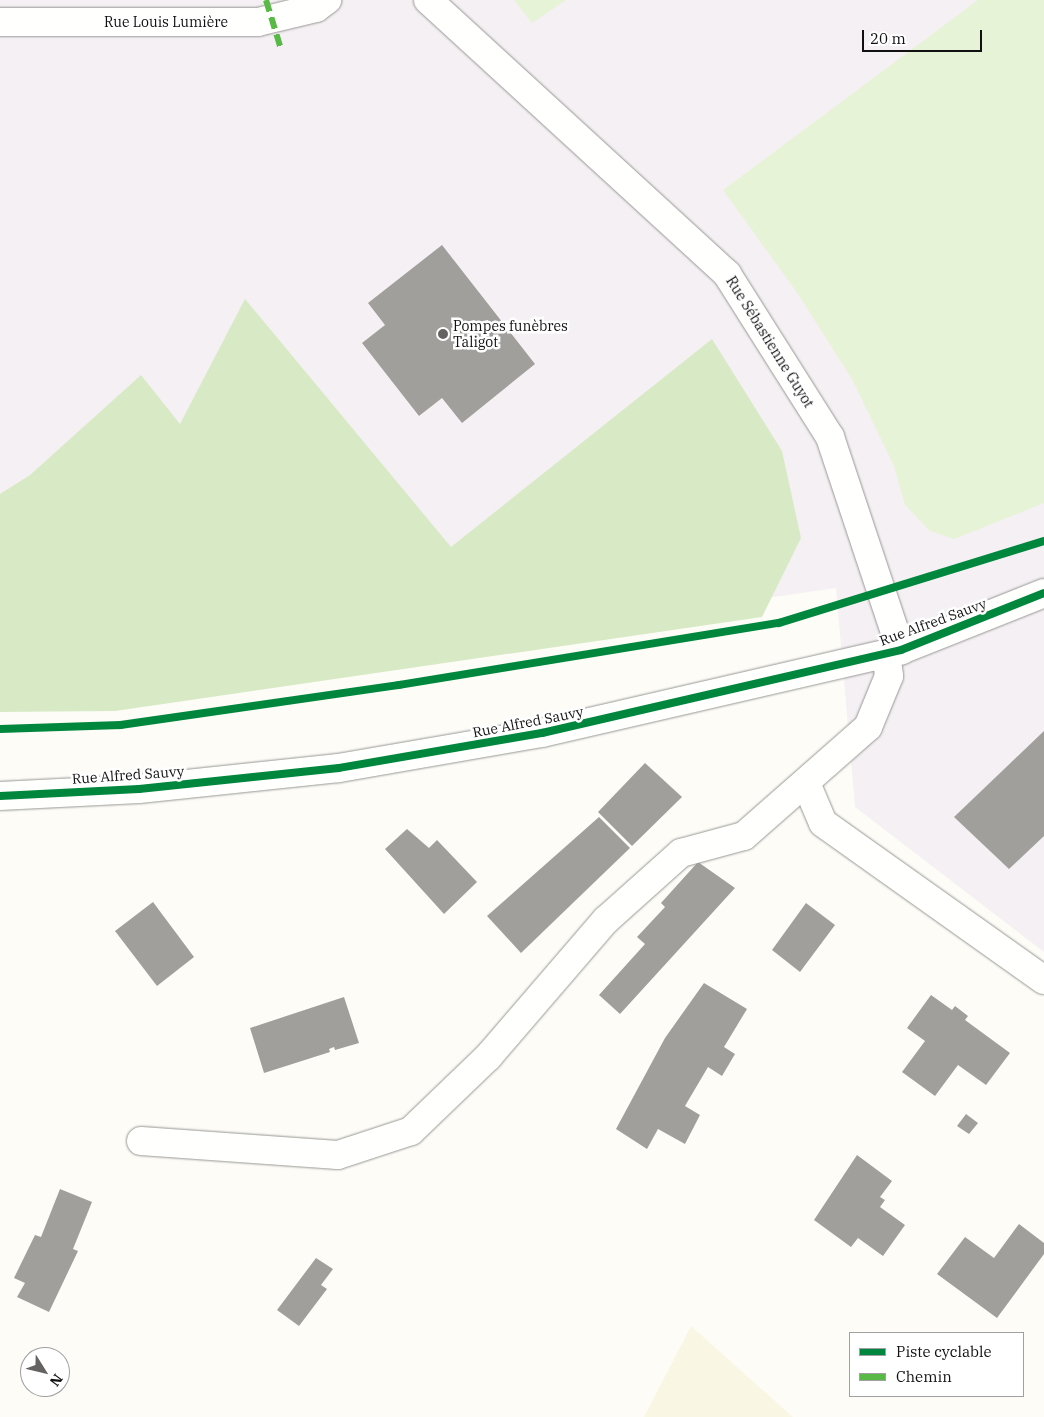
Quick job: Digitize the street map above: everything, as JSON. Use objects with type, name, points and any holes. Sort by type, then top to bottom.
[{"type":"street","name":"Rue Louis Lumière","points":[[0,22],[258,22],[316,8],[327,0]]},
{"type":"street","name":"Rue Sébastienne Guyot","points":[[141,1141],[338,1156],[411,1131],[488,1056],[606,920],[681,853],[744,836],[868,727],[889,676],[894,652],[830,437],[728,274],[428,0]]},
{"type":"street","name":"Rue Alfred Sauvy","points":[[0,796],[139,789],[339,768],[542,734],[894,652],[1044,592]]},
{"type":"street","points":[[806,783],[823,823],[1044,980]]},
{"type":"shaded area","points":[[0,0],[1044,0],[1044,952],[855,807],[836,588],[103,695],[0,694]]},
{"type":"shaded area","points":[[691,1326],[793,1417],[644,1417]]},
{"type":"green space","points":[[514,0],[566,0],[532,23]]},
{"type":"green space","points":[[978,0],[1044,0],[1044,503],[954,539],[930,531],[905,505],[894,466],[852,379],[798,294],[723,190]]},
{"type":"green space","points":[[245,299],[451,547],[712,339],[782,451],[801,538],[762,617],[115,711],[0,712],[0,494],[30,475],[141,375],[180,424]]},
{"type":"building","name":"Pompes funèbres Taligot","points":[[442,245],[535,364],[462,423],[442,398],[419,416],[362,343],[385,325],[368,303]]},
{"type":"building","points":[[1044,731],[1044,836],[1009,869],[954,817]]},
{"type":"building","points":[[645,763],[682,797],[632,846],[598,812]]},
{"type":"building","points":[[599,817],[630,848],[521,953],[487,916]]},
{"type":"building","points":[[407,829],[429,848],[437,840],[477,882],[444,914],[385,849]]},
{"type":"building","points":[[698,862],[735,888],[620,1014],[599,995],[645,944],[637,937],[665,907],[661,903]]},
{"type":"building","points":[[153,902],[194,957],[157,986],[115,931]]},
{"type":"building","points":[[806,903],[835,925],[800,972],[772,950]]},
{"type":"building","points":[[704,983],[747,1009],[724,1047],[735,1054],[722,1076],[708,1067],[685,1106],[700,1115],[685,1144],[658,1129],[647,1149],[616,1129],[665,1038]]},
{"type":"building","points":[[931,995],[952,1010],[955,1006],[968,1016],[965,1020],[1010,1053],[986,1085],[958,1065],[935,1096],[902,1072],[925,1041],[907,1028]]},
{"type":"building","points":[[344,997],[359,1043],[335,1050],[334,1047],[329,1049],[330,1052],[264,1073],[250,1028]]},
{"type":"building","points":[[966,1114],[978,1123],[969,1134],[957,1126]]},
{"type":"building","points":[[857,1155],[892,1181],[880,1197],[885,1200],[880,1207],[905,1225],[883,1256],[858,1238],[851,1247],[814,1220]]},
{"type":"building","points":[[60,1189],[92,1202],[73,1249],[78,1251],[49,1312],[17,1297],[25,1283],[14,1278],[35,1235],[41,1237]]},
{"type":"building","points":[[1019,1224],[1044,1243],[1044,1254],[997,1318],[937,1274],[965,1237],[994,1258]]},
{"type":"building","points":[[316,1258],[333,1269],[321,1285],[327,1289],[299,1326],[277,1310]]},
{"type":"marked path","points":[[266,0],[281,49]]},
{"type":"cycle path","points":[[0,729],[121,725],[399,685],[779,623],[1044,541]]},
{"type":"cycle path","points":[[0,796],[139,789],[339,768],[542,733],[901,650],[1044,593]]},
{"type":"place","name":"Pompes funèbres Taligot","points":[[443,334]]}]
